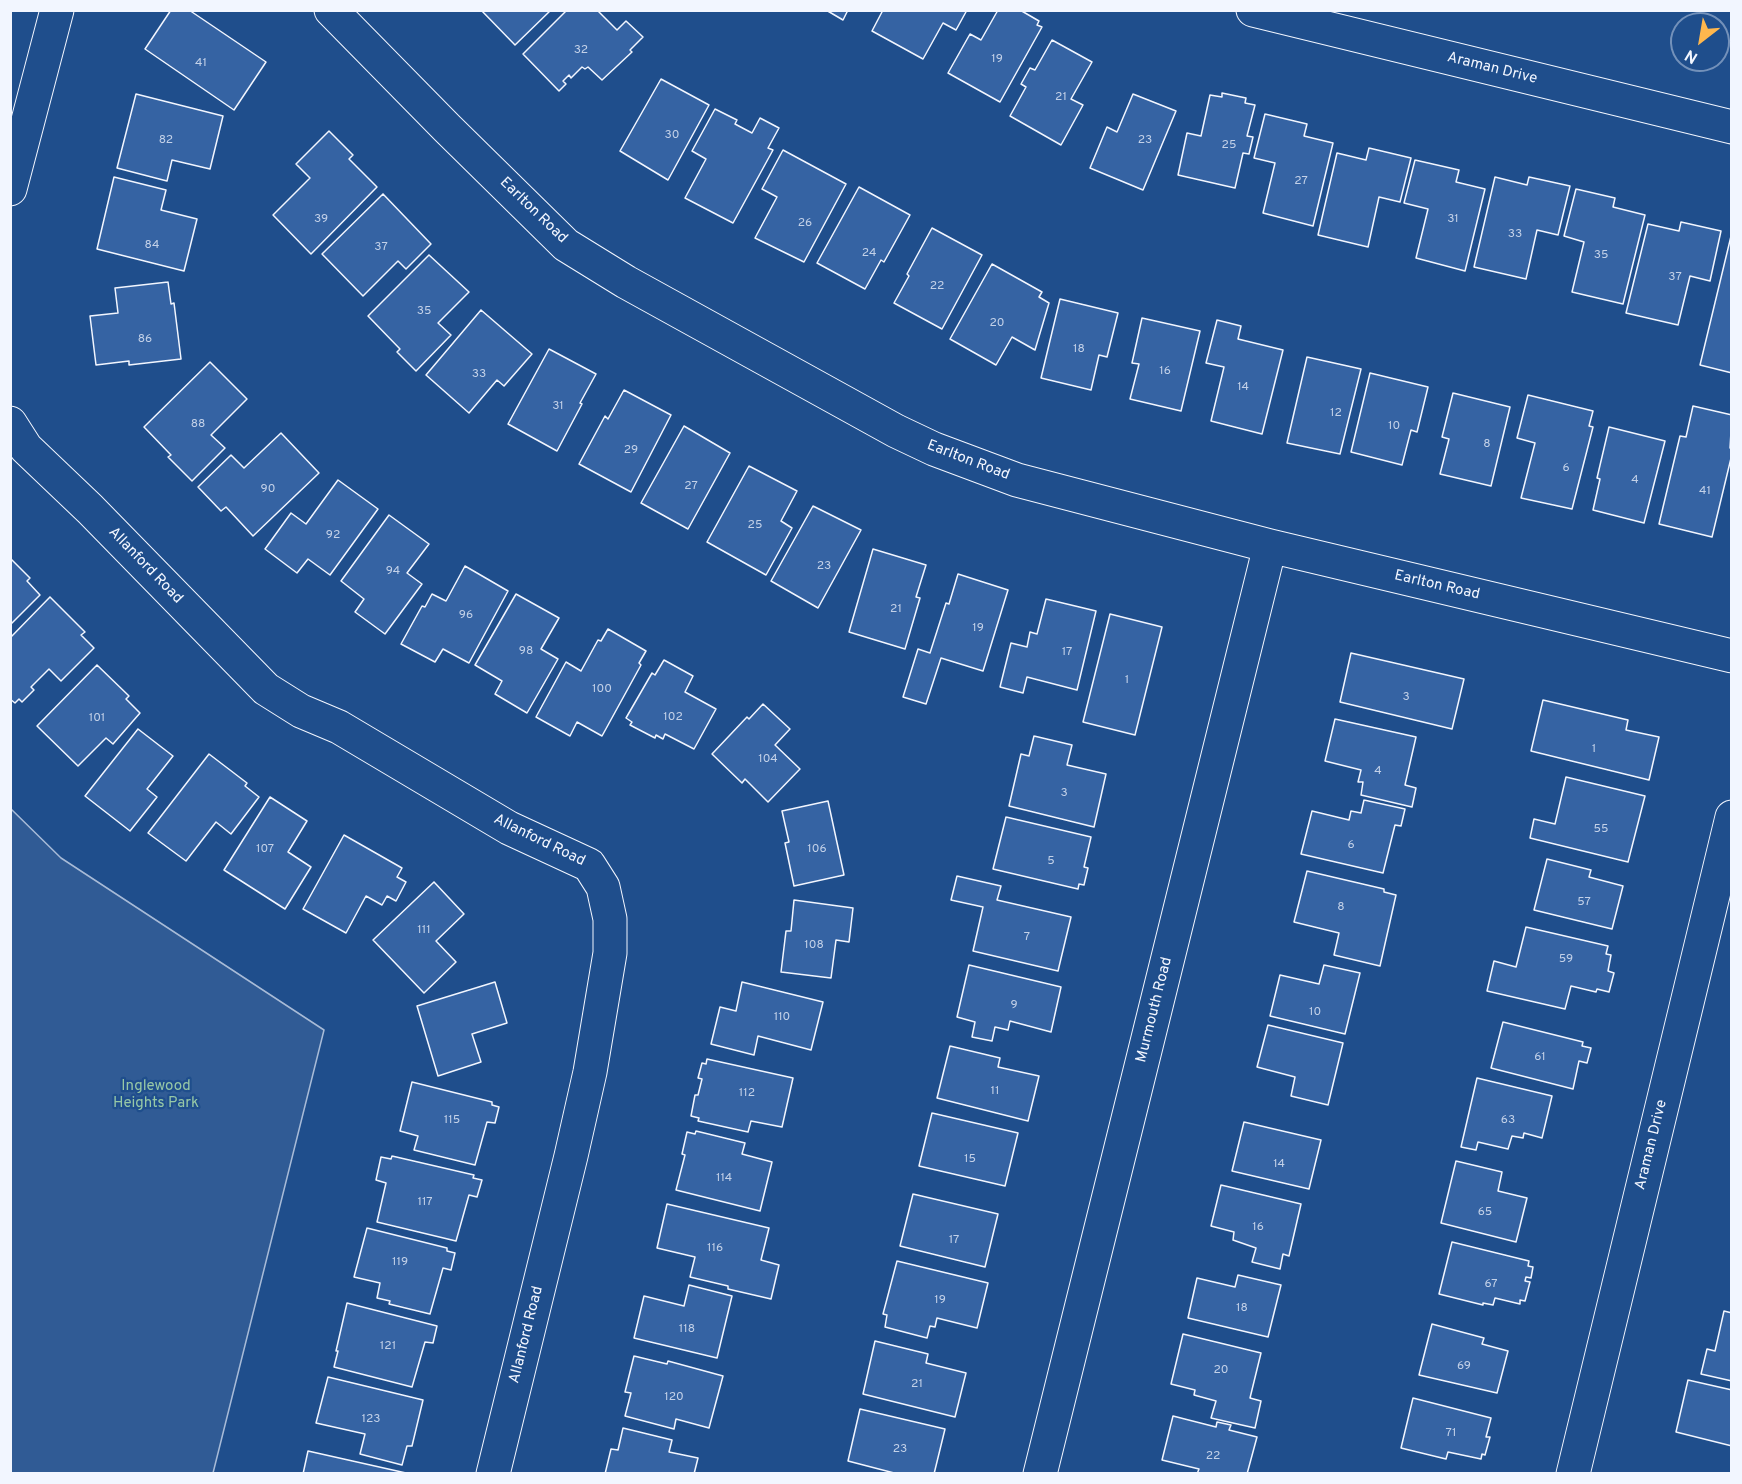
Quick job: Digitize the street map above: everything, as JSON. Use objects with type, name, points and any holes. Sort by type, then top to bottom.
[{"type":"street","points":[[10,189],[57,10]]},
{"type":"street","name":"Earlton Road","points":[[331,10],[566,245],[626,282],[896,431],[934,449],[1017,480],[1269,546],[1731,656]]},
{"type":"street","name":"Araman Drive","points":[[1253,10],[1731,127]]},
{"type":"street","name":"Allanford Road","points":[[10,423],[26,448],[90,509],[266,689],[301,711],[339,728],[509,828],[589,865],[603,887],[610,919],[610,953],[590,1072],[493,1473]]},
{"type":"street","name":"Murmouth Road","points":[[1040,1473],[1269,546]]},
{"type":"street","name":"Araman Drive","points":[[1573,1473],[1731,817]]},
{"type":"shaded area","name":"Inglewood Heights Park","points":[[10,808],[61,858],[324,1030],[213,1473],[11,1473]]},
{"type":"building","points":[[171,10],[189,10],[266,62],[234,110],[145,49]]},
{"type":"building","points":[[481,10],[551,10],[515,45]]},
{"type":"building","points":[[567,10],[597,10],[617,30],[626,21],[643,37],[630,50],[632,52],[602,80],[588,67],[585,69],[582,67],[571,78],[569,75],[563,81],[566,84],[559,91],[523,54]]},
{"type":"building","points":[[826,10],[848,10],[843,20]]},
{"type":"building","points":[[883,10],[967,10],[956,30],[943,23],[923,59],[872,31]]},
{"type":"building","points":[[998,10],[1020,10],[1039,21],[1037,25],[1042,27],[1000,102],[948,73],[970,34],[981,40]]},
{"type":"building","points":[[1052,40],[1092,62],[1071,99],[1083,105],[1061,145],[1010,116],[1026,87],[1021,84],[1030,68],[1035,70]]},
{"type":"building","points":[[661,79],[709,105],[668,180],[620,151]]},
{"type":"building","points":[[1222,93],[1246,98],[1245,103],[1255,105],[1247,136],[1253,137],[1249,154],[1243,153],[1235,188],[1178,175],[1187,133],[1201,136],[1210,95],[1222,97]]},
{"type":"building","points":[[136,94],[223,116],[210,169],[172,160],[167,181],[117,168]]},
{"type":"building","points":[[1133,94],[1176,111],[1143,190],[1090,168],[1107,127],[1117,132]]},
{"type":"building","points":[[715,109],[737,120],[735,124],[752,133],[760,118],[779,128],[768,148],[773,150],[733,223],[685,198],[706,159],[692,151]]},
{"type":"building","points":[[1265,114],[1307,124],[1304,136],[1333,143],[1313,226],[1263,213],[1275,163],[1254,158]]},
{"type":"building","points":[[329,131],[353,155],[349,159],[377,187],[311,254],[273,215],[310,178],[296,164]]},
{"type":"building","points":[[1369,148],[1411,158],[1400,202],[1379,197],[1368,247],[1318,235],[1337,153],[1366,160]]},
{"type":"building","points":[[783,150],[846,184],[804,262],[755,238],[777,197],[762,189]]},
{"type":"building","points":[[1415,160],[1459,170],[1456,182],[1485,189],[1465,271],[1416,258],[1428,209],[1404,203]]},
{"type":"building","points":[[114,177],[166,190],[161,210],[197,219],[184,271],[97,249]]},
{"type":"building","points":[[1495,177],[1527,185],[1529,177],[1570,186],[1558,235],[1537,230],[1526,279],[1474,267]]},
{"type":"building","points":[[859,187],[910,215],[884,262],[881,260],[865,289],[817,263]]},
{"type":"building","points":[[1576,189],[1615,198],[1613,207],[1645,215],[1623,304],[1572,292],[1584,242],[1564,236]]},
{"type":"building","points":[[383,194],[431,244],[406,269],[398,261],[363,296],[322,254]]},
{"type":"building","points":[[1681,222],[1721,231],[1710,281],[1690,276],[1678,325],[1626,313],[1648,224],[1679,231]]},
{"type":"building","points":[[932,228],[982,255],[942,329],[894,303]]},
{"type":"building","points":[[1732,232],[1732,373],[1700,365]]},
{"type":"building","points":[[429,255],[469,292],[438,323],[451,335],[416,371],[397,352],[400,349],[368,316]]},
{"type":"building","points":[[992,264],[1042,292],[1039,297],[1049,303],[1035,350],[1012,337],[996,365],[950,339]]},
{"type":"building","points":[[168,282],[171,304],[174,303],[181,359],[129,365],[129,361],[96,365],[90,316],[118,313],[115,288]]},
{"type":"building","points":[[1060,299],[1118,313],[1107,357],[1099,355],[1091,390],[1041,378]]},
{"type":"building","points":[[481,310],[532,354],[504,386],[497,380],[469,413],[426,375]]},
{"type":"building","points":[[1142,318],[1200,331],[1181,411],[1130,399],[1139,364],[1132,363]]},
{"type":"building","points":[[1217,320],[1241,326],[1238,339],[1283,350],[1262,434],[1211,421],[1224,367],[1206,363]]},
{"type":"building","points":[[549,349],[596,374],[557,451],[508,424]]},
{"type":"building","points":[[1307,357],[1361,369],[1340,454],[1287,443]]},
{"type":"building","points":[[210,362],[247,399],[211,435],[225,448],[192,481],[168,457],[171,455],[144,427]]},
{"type":"building","points":[[1370,373],[1428,387],[1417,432],[1411,430],[1402,465],[1351,452]]},
{"type":"building","points":[[624,390],[671,415],[631,492],[579,464],[605,416],[608,419]]},
{"type":"building","points":[[1453,393],[1510,407],[1491,486],[1440,474],[1449,439],[1442,437]]},
{"type":"building","points":[[1528,395],[1593,411],[1589,426],[1593,427],[1572,509],[1521,498],[1535,443],[1517,438]]},
{"type":"building","points":[[1693,406],[1732,415],[1730,448],[1732,448],[1732,454],[1712,537],[1659,524],[1680,436],[1686,437]]},
{"type":"building","points":[[684,426],[730,453],[688,529],[641,503]]},
{"type":"building","points":[[1609,427],[1665,441],[1644,523],[1593,510],[1600,479],[1597,478]]},
{"type":"building","points":[[281,433],[319,473],[253,536],[226,507],[221,511],[198,487],[231,455],[244,468]]},
{"type":"building","points":[[749,466],[797,491],[781,521],[792,528],[766,575],[707,542]]},
{"type":"building","points":[[338,480],[378,509],[330,575],[308,559],[297,573],[265,549],[291,513],[306,524]]},
{"type":"building","points":[[813,506],[861,530],[818,608],[771,581]]},
{"type":"building","points":[[389,515],[429,544],[407,573],[422,584],[385,634],[355,612],[364,599],[341,581]]},
{"type":"building","points":[[873,549],[926,565],[916,597],[920,598],[905,649],[849,632]]},
{"type":"building","points":[[10,558],[30,578],[27,581],[40,595],[10,625]]},
{"type":"building","points":[[465,566],[508,591],[469,663],[443,649],[435,662],[401,644],[422,606],[425,607],[432,594],[446,601]]},
{"type":"building","points":[[958,574],[1008,590],[983,671],[941,658],[926,704],[903,697],[918,649],[930,653]]},
{"type":"building","points":[[516,594],[559,618],[541,649],[558,659],[527,713],[495,694],[502,681],[475,665]]},
{"type":"building","points":[[50,597],[85,632],[81,635],[94,648],[61,681],[49,669],[31,687],[34,690],[22,702],[19,699],[15,703],[10,699],[10,638]]},
{"type":"building","points":[[1046,599],[1096,611],[1077,690],[1027,677],[1023,693],[1000,687],[1011,643],[1027,647],[1030,632],[1037,634]]},
{"type":"building","points":[[1110,614],[1162,627],[1135,735],[1083,722]]},
{"type":"building","points":[[608,629],[646,651],[639,663],[641,665],[602,736],[577,722],[570,736],[536,717],[566,662],[581,671],[598,640],[601,641]]},
{"type":"building","points":[[1351,653],[1464,679],[1452,729],[1340,702]]},
{"type":"building","points":[[664,660],[693,676],[685,692],[716,709],[694,749],[665,734],[663,739],[656,735],[655,738],[630,725],[632,722],[626,718],[652,673],[655,675]]},
{"type":"building","points":[[97,665],[129,696],[126,699],[140,713],[113,744],[106,738],[78,766],[37,726]]},
{"type":"building","points":[[1543,700],[1628,720],[1626,730],[1659,737],[1649,780],[1531,751]]},
{"type":"building","points":[[763,704],[790,729],[775,745],[800,769],[768,802],[745,779],[742,783],[712,754],[747,717],[749,719]]},
{"type":"building","points":[[1335,719],[1416,737],[1405,785],[1416,788],[1412,807],[1361,795],[1363,782],[1358,782],[1361,770],[1325,761]]},
{"type":"building","points":[[138,729],[173,756],[147,789],[157,797],[130,831],[85,796]]},
{"type":"building","points":[[1034,736],[1072,745],[1067,765],[1106,774],[1094,827],[1009,806],[1021,754],[1029,756]]},
{"type":"building","points":[[209,754],[247,783],[245,786],[259,797],[231,834],[216,822],[186,861],[148,833]]},
{"type":"building","points":[[1566,777],[1645,796],[1628,862],[1530,838],[1534,819],[1555,824]]},
{"type":"building","points":[[270,797],[307,821],[288,852],[311,867],[285,909],[224,870]]},
{"type":"building","points":[[1364,800],[1405,809],[1401,826],[1395,825],[1383,873],[1301,854],[1312,811],[1349,820],[1351,811],[1361,813]]},
{"type":"building","points":[[828,801],[844,875],[794,886],[785,843],[789,842],[782,811]]},
{"type":"building","points":[[1006,817],[1091,837],[1084,867],[1088,868],[1084,885],[1079,884],[1078,889],[993,869]]},
{"type":"building","points":[[344,835],[402,868],[397,877],[406,882],[396,901],[387,896],[382,905],[366,896],[346,933],[303,909]]},
{"type":"building","points":[[1547,859],[1591,870],[1589,877],[1623,886],[1612,929],[1534,910]]},
{"type":"building","points":[[1307,871],[1384,889],[1384,892],[1396,895],[1380,966],[1334,955],[1339,933],[1294,922]]},
{"type":"building","points":[[957,876],[1001,886],[997,900],[1071,917],[1058,971],[973,951],[983,907],[951,900]]},
{"type":"building","points":[[434,882],[464,914],[436,941],[456,962],[424,993],[373,940]]},
{"type":"building","points":[[794,900],[853,908],[849,942],[836,940],[831,978],[781,972],[786,931],[791,931]]},
{"type":"building","points":[[1526,927],[1608,946],[1606,954],[1611,955],[1608,971],[1614,973],[1609,992],[1597,989],[1596,992],[1571,986],[1565,1009],[1487,991],[1494,961],[1516,967]]},
{"type":"building","points":[[969,965],[1061,987],[1051,1032],[1010,1021],[1008,1030],[995,1027],[992,1041],[972,1037],[975,1022],[957,1017]]},
{"type":"building","points":[[1324,965],[1360,973],[1345,1034],[1270,1016],[1280,975],[1319,984]]},
{"type":"building","points":[[495,982],[507,1023],[472,1034],[481,1062],[438,1076],[417,1006]]},
{"type":"building","points":[[742,982],[823,1002],[811,1050],[758,1036],[754,1055],[711,1044],[720,1007],[736,1011]]},
{"type":"building","points":[[1503,1022],[1583,1042],[1582,1046],[1591,1048],[1587,1063],[1579,1061],[1573,1089],[1491,1068]]},
{"type":"building","points":[[1268,1025],[1343,1043],[1328,1105],[1291,1096],[1295,1077],[1257,1067]]},
{"type":"building","points":[[950,1046],[1000,1058],[998,1067],[1039,1076],[1028,1121],[937,1098]]},
{"type":"building","points":[[707,1059],[793,1078],[782,1127],[751,1121],[748,1132],[698,1121],[699,1118],[691,1116],[695,1095],[698,1095],[702,1079],[698,1078],[702,1063],[706,1064]]},
{"type":"building","points":[[1477,1078],[1552,1096],[1542,1138],[1524,1133],[1523,1138],[1512,1136],[1508,1149],[1478,1142],[1476,1150],[1461,1147]]},
{"type":"building","points":[[412,1082],[492,1102],[492,1105],[499,1107],[495,1123],[487,1122],[475,1165],[414,1150],[418,1136],[400,1131]]},
{"type":"building","points":[[932,1113],[1018,1133],[1005,1186],[919,1166]]},
{"type":"building","points":[[1244,1122],[1321,1140],[1309,1189],[1232,1171]]},
{"type":"building","points":[[696,1131],[745,1143],[742,1154],[772,1162],[760,1211],[676,1190],[685,1155],[682,1154],[687,1132],[695,1134]]},
{"type":"building","points":[[392,1156],[474,1175],[473,1178],[482,1180],[477,1197],[469,1195],[456,1241],[377,1222],[386,1183],[376,1180],[381,1157],[391,1159]]},
{"type":"building","points":[[1456,1161],[1502,1172],[1498,1191],[1527,1198],[1516,1242],[1441,1223]]},
{"type":"building","points":[[1221,1185],[1301,1204],[1289,1256],[1283,1254],[1280,1269],[1252,1262],[1256,1248],[1233,1240],[1234,1232],[1211,1226]]},
{"type":"building","points":[[913,1194],[998,1214],[985,1267],[900,1246]]},
{"type":"building","points":[[667,1204],[769,1228],[761,1260],[779,1265],[771,1299],[690,1277],[695,1257],[657,1248]]},
{"type":"building","points":[[367,1228],[447,1248],[447,1251],[455,1253],[451,1270],[443,1268],[430,1314],[389,1304],[390,1301],[377,1298],[380,1283],[354,1277]]},
{"type":"building","points":[[1452,1242],[1529,1261],[1528,1266],[1533,1267],[1531,1278],[1526,1277],[1525,1281],[1530,1282],[1525,1301],[1520,1300],[1520,1304],[1495,1298],[1493,1305],[1483,1303],[1483,1305],[1439,1294]]},
{"type":"building","points":[[897,1261],[988,1283],[977,1328],[937,1318],[935,1327],[930,1326],[927,1338],[885,1327],[887,1315],[883,1314]]},
{"type":"building","points":[[1238,1275],[1281,1285],[1268,1337],[1188,1318],[1197,1278],[1235,1287]]},
{"type":"building","points":[[689,1285],[732,1296],[717,1358],[634,1338],[644,1296],[684,1306]]},
{"type":"building","points":[[347,1303],[437,1326],[433,1343],[425,1342],[412,1387],[334,1367]]},
{"type":"building","points":[[1724,1311],[1732,1313],[1732,1381],[1701,1374],[1707,1349],[1715,1351]]},
{"type":"building","points":[[1432,1324],[1484,1338],[1482,1344],[1508,1351],[1497,1393],[1419,1375]]},
{"type":"building","points":[[1183,1334],[1261,1353],[1250,1398],[1261,1401],[1255,1428],[1211,1418],[1216,1401],[1194,1395],[1195,1390],[1171,1384]]},
{"type":"building","points":[[875,1341],[928,1354],[926,1363],[966,1373],[955,1417],[863,1394]]},
{"type":"building","points":[[634,1356],[667,1364],[668,1361],[723,1376],[709,1428],[676,1419],[674,1429],[625,1416],[631,1393],[625,1392]]},
{"type":"building","points":[[328,1377],[423,1400],[412,1446],[407,1446],[402,1465],[360,1454],[365,1434],[316,1423]]},
{"type":"building","points":[[1688,1380],[1732,1390],[1732,1446],[1676,1432]]},
{"type":"building","points":[[1413,1398],[1491,1418],[1486,1437],[1490,1437],[1485,1455],[1482,1454],[1481,1459],[1448,1452],[1446,1459],[1401,1448]]},
{"type":"building","points":[[860,1409],[945,1429],[934,1474],[898,1474],[848,1461]]},
{"type":"building","points":[[1173,1416],[1216,1427],[1217,1422],[1231,1425],[1229,1430],[1257,1437],[1247,1474],[1197,1474],[1199,1469],[1162,1460]]},
{"type":"building","points":[[623,1428],[672,1440],[669,1452],[698,1458],[694,1474],[605,1474],[611,1449],[618,1450]]},
{"type":"building","points":[[308,1451],[406,1473],[303,1474]]}]
